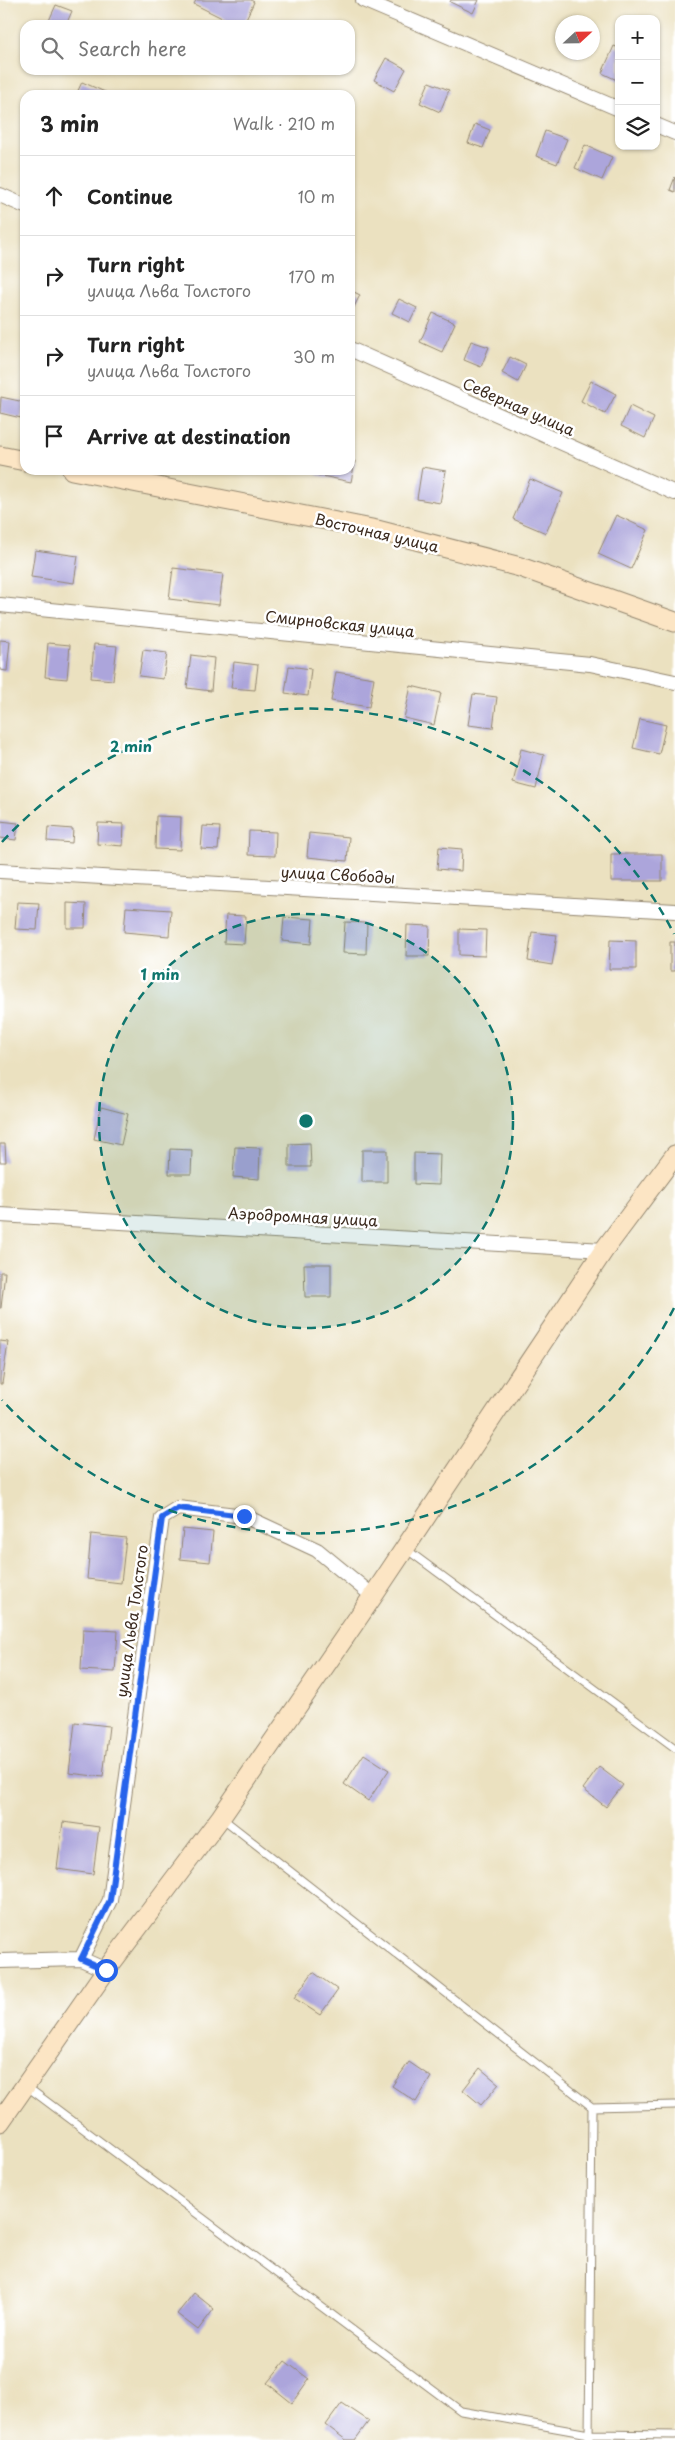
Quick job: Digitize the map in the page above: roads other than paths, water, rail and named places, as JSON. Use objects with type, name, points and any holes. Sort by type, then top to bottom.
[{"type":"street","points":[[363,0],[615,107]]},
{"type":"street","points":[[660,127],[675,133]]},
{"type":"street","points":[[0,195],[20,204]]},
{"type":"street","name":"Северная улица","points":[[355,352],[675,493]]},
{"type":"street","points":[[0,456],[20,460]]},
{"type":"street","name":"Восточная улица","points":[[98,475],[378,530],[520,567],[675,622]]},
{"type":"street","name":"Смирновская улица","points":[[0,605],[590,664],[675,682]]},
{"type":"street","name":"улица Свободы","points":[[0,871],[675,911]]},
{"type":"street","points":[[0,2122],[106,1970],[221,1817],[373,1596],[604,1250],[675,1155]]},
{"type":"street","name":"Аэродромная улица","points":[[0,1215],[604,1250]]},
{"type":"street","name":"улица Льва Толстого","points":[[81,1959],[110,1900],[162,1518],[178,1508],[244,1516],[316,1550],[373,1596]]},
{"type":"street","points":[[0,1961],[81,1959],[106,1970]]},
{"type":"lane","points":[[405,1548],[675,1748]]},
{"type":"lane","points":[[221,1817],[592,2107],[675,2105]]},
{"type":"lane","points":[[26,2085],[461,2412],[589,2437],[675,2435]]},
{"type":"lane","points":[[589,2437],[592,2107]]}]
